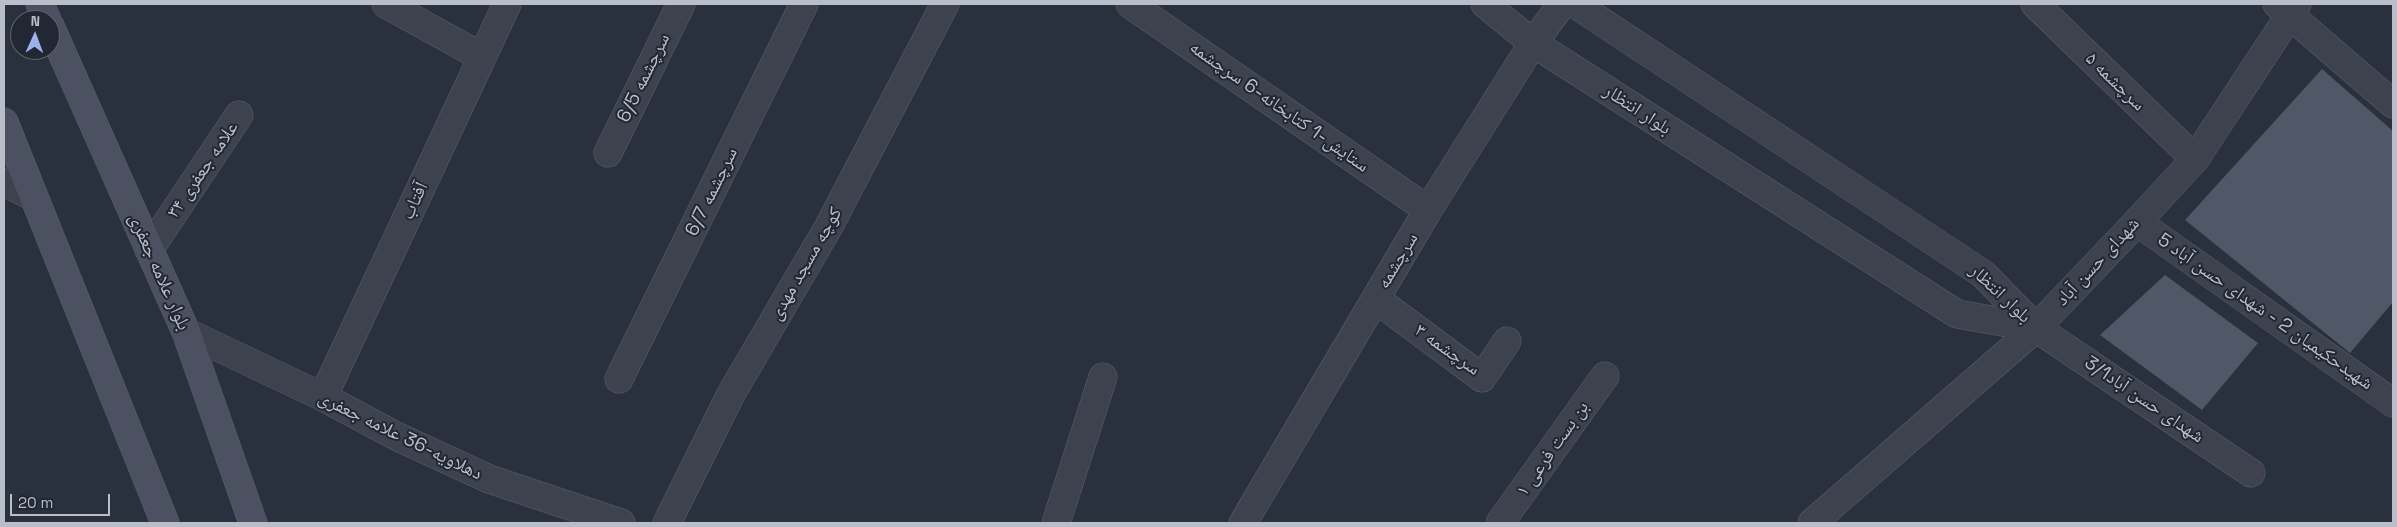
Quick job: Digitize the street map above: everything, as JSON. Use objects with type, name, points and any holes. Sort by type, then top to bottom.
[{"type":"main road","name":"بلوار علامه جعفری","points":[[60,49],[186,332],[253,523]]},
{"type":"main road","points":[[4,122],[165,523]]},
{"type":"street","points":[[386,4],[482,57]]},
{"type":"street","name":"آفتاب","points":[[323,398],[507,4]]},
{"type":"street","name":"سرچشمه 6/5","points":[[608,153],[681,4]]},
{"type":"street","name":"سرچشمه 6/7","points":[[619,380],[804,4]]},
{"type":"street","name":"کوچه مسجد مهدی","points":[[667,523],[731,394],[829,226],[945,4]]},
{"type":"street","name":"ستایش-1 کتابخانه-6 سرچشمه","points":[[1130,4],[1428,210]]},
{"type":"street","name":"بلوار انتظار","points":[[1485,4],[1533,43],[1956,314],[2036,328]]},
{"type":"street","name":"سرچشمه","points":[[1243,523],[1428,210],[1533,43],[1562,4]]},
{"type":"street","name":"بلوار انتظار","points":[[1575,4],[1983,274],[2036,328]]},
{"type":"street","name":"سرچشمه ۵","points":[[2035,4],[2195,159]]},
{"type":"street","points":[[2288,7],[2393,104]]},
{"type":"street","name":"شهدای حسن آباد","points":[[1812,523],[2036,328],[2137,222],[2195,159],[2288,7]]},
{"type":"street","name":"علامه جعفری ۳۴","points":[[149,250],[239,115]]},
{"type":"street","points":[[4,182],[34,197]]},
{"type":"street","name":"شهیدحکیمیان 2 - شهدای حسن آباد 5","points":[[2137,222],[2393,403]]},
{"type":"street","name":"سرچشمه ۳","points":[[1376,299],[1482,378],[1507,341]]},
{"type":"street","name":"3/1شهدای حسن آباد","points":[[2036,328],[2251,472]]},
{"type":"street","name":"دهلاویه-36 علامه جعفری","points":[[186,332],[323,398],[396,436],[489,479],[621,523]]},
{"type":"street","name":"بن بست فرعی ۱","points":[[1500,523],[1606,376]]},
{"type":"street","points":[[1056,523],[1103,377]]},
{"type":"building","points":[[2322,69],[2393,131],[2393,302],[2350,353],[2185,220]]},
{"type":"building","points":[[2165,275],[2258,343],[2202,410],[2100,335]]}]
